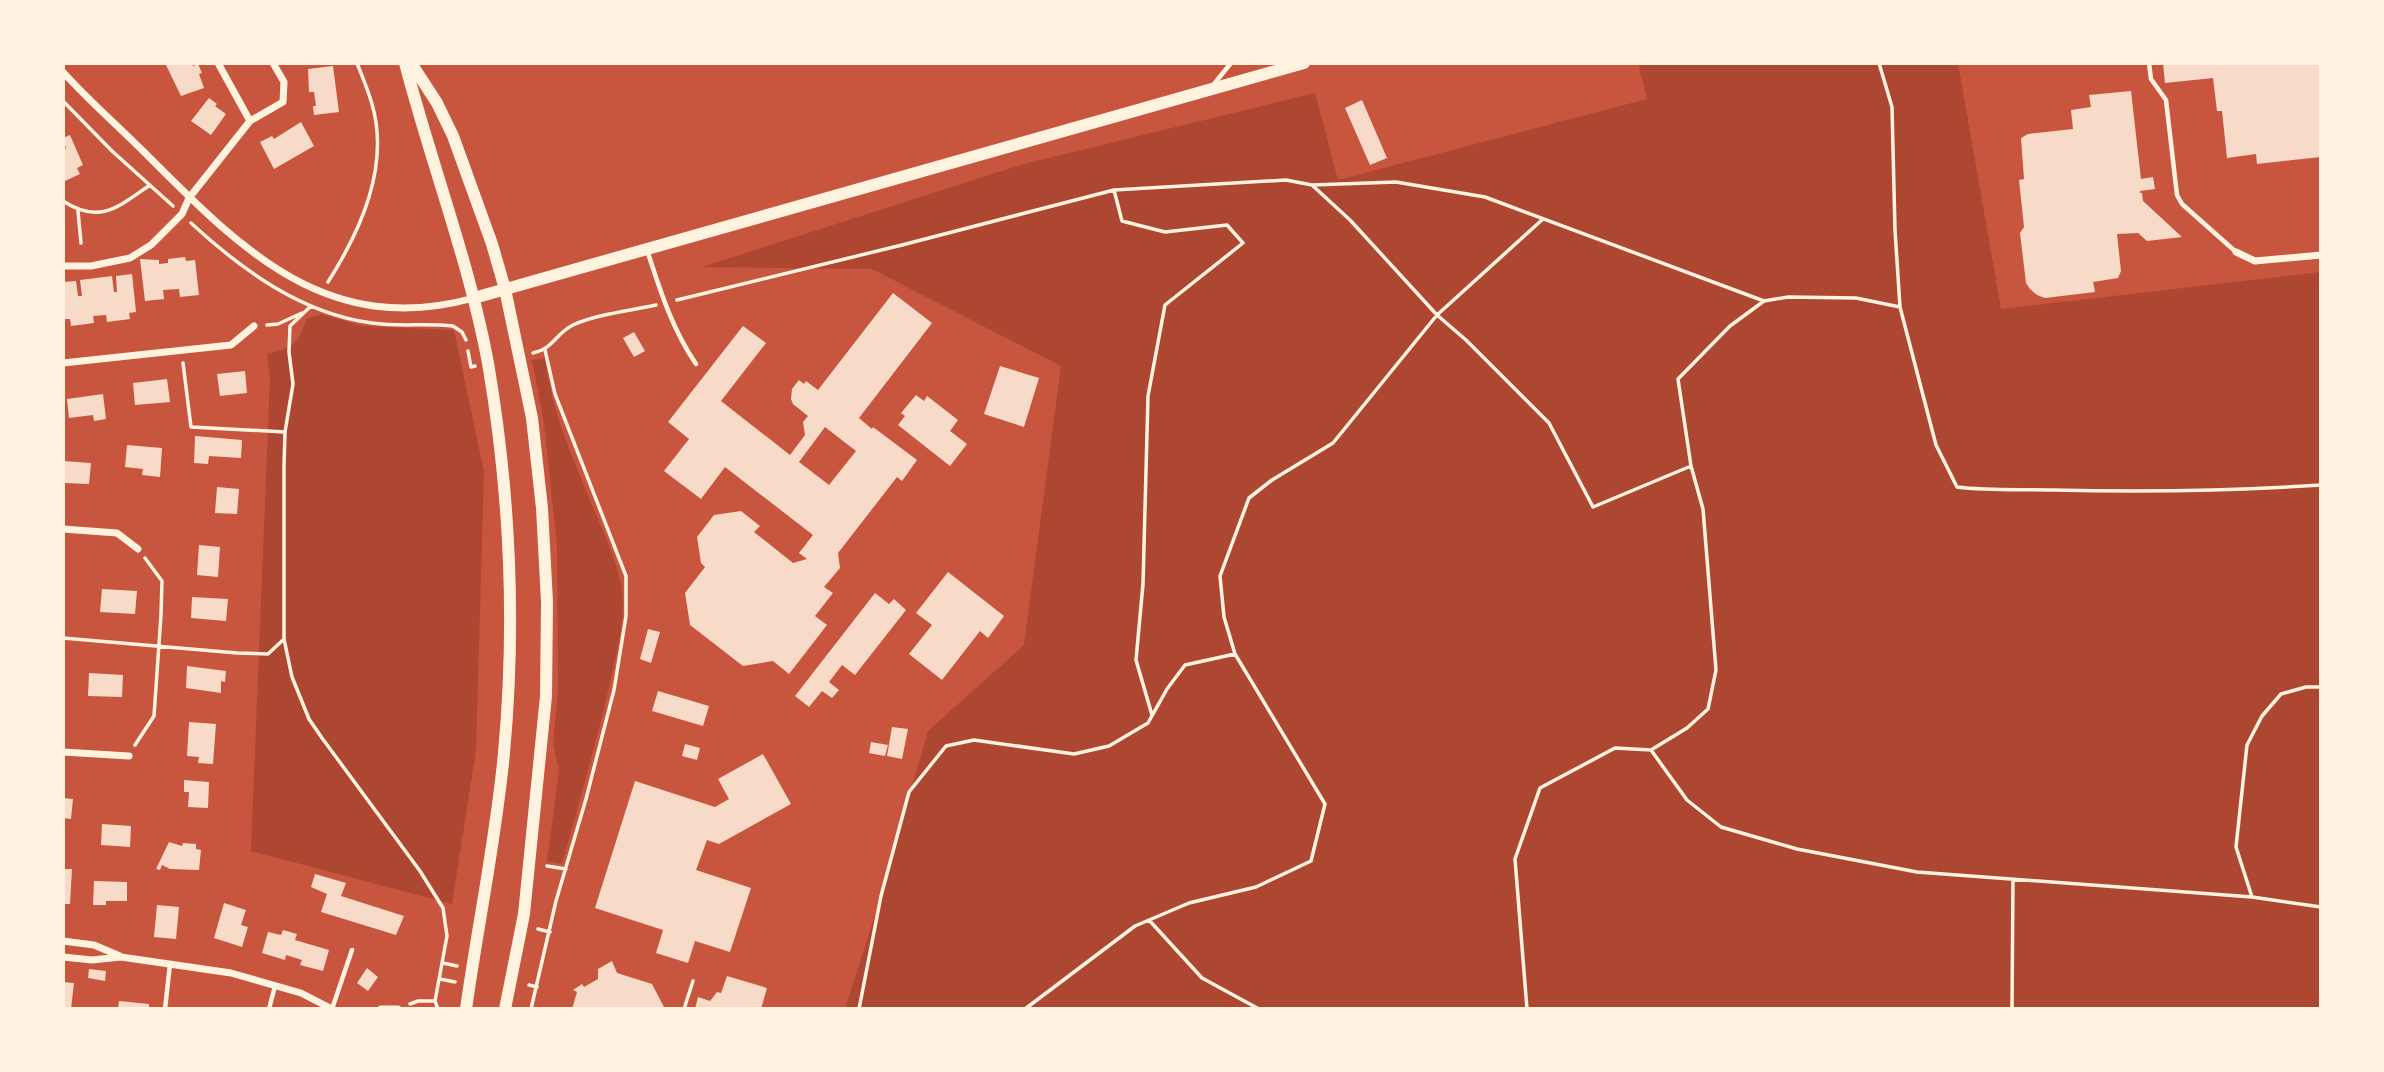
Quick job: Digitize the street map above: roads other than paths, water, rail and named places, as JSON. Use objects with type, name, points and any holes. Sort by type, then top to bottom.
[{"type":"main road","points":[[405,63],[474,298],[489,374],[505,498],[510,648],[502,766],[466,1009]]},
{"type":"main road","points":[[411,63],[437,103],[453,136],[492,244],[505,289],[532,418],[542,508],[547,602],[546,696],[525,900],[505,1009]]},
{"type":"main road","points":[[474,298],[1304,63]]},
{"type":"street","points":[[218,63],[250,121]]},
{"type":"street","points":[[63,266],[91,266],[130,258],[151,245],[182,214],[189,198],[250,121],[283,102],[284,82],[273,63]]},
{"type":"street","points":[[63,72],[189,198],[238,242],[272,267],[335,297],[376,306],[417,308],[452,304],[474,298]]},
{"type":"street","points":[[2236,252],[2255,261],[2321,255]]},
{"type":"street","points":[[63,363],[231,345],[254,326]]},
{"type":"street","points":[[63,529],[117,533],[138,549]]},
{"type":"street","points":[[63,752],[129,756]]},
{"type":"street","points":[[63,941],[94,944],[121,957]]},
{"type":"street","points":[[63,957],[92,960],[121,957],[231,973],[301,993],[332,1009]]},
{"type":"street","points":[[381,1009],[398,1009]]},
{"type":"lane","points":[[1210,90],[1231,63]]},
{"type":"lane","points":[[2149,63],[2151,79],[2165,100],[2177,195],[2182,204],[2236,252]]},
{"type":"lane","points":[[647,249],[664,303],[683,345],[696,364]]},
{"type":"lane","points":[[332,1009],[352,950]]},
{"type":"lane","points":[[165,1009],[170,964]]},
{"type":"lane","points":[[269,1009],[275,984]]}]
